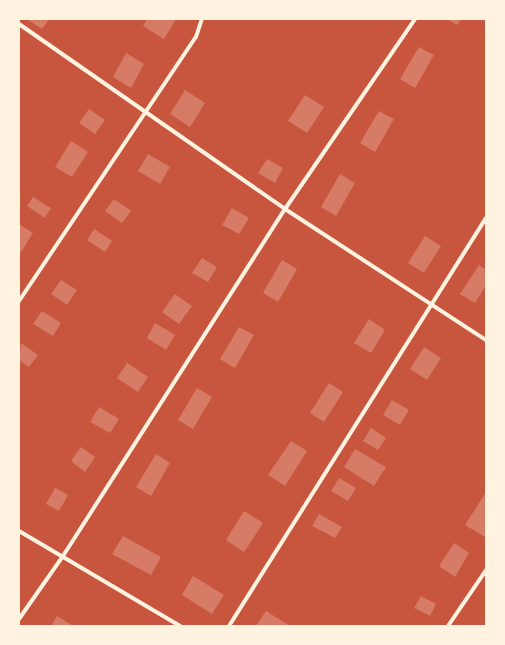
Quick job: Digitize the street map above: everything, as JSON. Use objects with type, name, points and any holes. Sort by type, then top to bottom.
[{"type":"street","points":[[19,301],[196,37],[202,19]]},
{"type":"street","points":[[19,619],[63,556],[285,208],[415,19]]},
{"type":"street","points":[[19,24],[285,208],[486,340]]},
{"type":"street","points":[[228,626],[486,218]]},
{"type":"street","points":[[19,531],[180,626]]},
{"type":"street","points":[[448,626],[486,570]]},
{"type":"building","points":[[27,19],[49,19],[42,29]]},
{"type":"building","points":[[147,19],[176,19],[164,39],[143,26]]},
{"type":"building","points":[[447,19],[461,19],[457,25]]},
{"type":"building","points":[[419,47],[434,55],[415,88],[400,79]]},
{"type":"building","points":[[126,53],[144,64],[131,88],[113,77]]},
{"type":"building","points":[[185,90],[205,103],[190,127],[170,114]]},
{"type":"building","points":[[305,95],[324,107],[307,133],[288,121]]},
{"type":"building","points":[[89,109],[105,120],[95,134],[79,123]]},
{"type":"building","points":[[379,111],[394,119],[375,152],[360,143]]},
{"type":"building","points":[[71,141],[88,152],[72,177],[55,167]]},
{"type":"building","points":[[148,154],[170,167],[160,184],[138,171]]},
{"type":"building","points":[[267,159],[283,168],[275,183],[258,173]]},
{"type":"building","points":[[340,174],[355,183],[336,216],[321,207]]},
{"type":"building","points":[[33,197],[51,208],[45,218],[27,206]]},
{"type":"building","points":[[114,199],[131,211],[122,223],[105,211]]},
{"type":"building","points":[[232,208],[249,218],[239,234],[222,225]]},
{"type":"building","points":[[19,224],[33,233],[19,255]]},
{"type":"building","points":[[94,229],[112,241],[105,252],[87,240]]},
{"type":"building","points":[[425,236],[441,246],[424,273],[408,263]]},
{"type":"building","points":[[202,258],[217,267],[208,282],[192,273]]},
{"type":"building","points":[[282,260],[297,269],[278,302],[263,293]]},
{"type":"building","points":[[479,265],[486,270],[486,285],[475,303],[460,294]]},
{"type":"building","points":[[61,280],[77,290],[67,305],[51,294]]},
{"type":"building","points":[[175,294],[192,306],[179,324],[162,312]]},
{"type":"building","points":[[42,311],[61,323],[53,336],[33,324]]},
{"type":"building","points":[[369,319],[385,330],[371,353],[354,343]]},
{"type":"building","points":[[155,323],[175,335],[166,350],[147,338]]},
{"type":"building","points":[[239,327],[254,335],[235,368],[220,359]]},
{"type":"building","points":[[21,343],[38,355],[29,367],[19,360]]},
{"type":"building","points":[[424,347],[441,358],[427,380],[410,369]]},
{"type":"building","points":[[127,363],[148,377],[138,392],[117,378]]},
{"type":"building","points":[[329,383],[343,392],[324,422],[310,413]]},
{"type":"building","points":[[197,388],[212,397],[193,429],[178,420]]},
{"type":"building","points":[[392,400],[409,410],[400,425],[383,415]]},
{"type":"building","points":[[99,407],[119,419],[110,433],[90,422]]},
{"type":"building","points":[[371,428],[386,438],[378,450],[363,441]]},
{"type":"building","points":[[291,441],[307,451],[285,486],[268,475]]},
{"type":"building","points":[[81,447],[95,457],[85,472],[71,461]]},
{"type":"building","points":[[355,449],[386,467],[374,486],[344,467]]},
{"type":"building","points":[[156,454],[170,463],[151,496],[136,487]]},
{"type":"building","points":[[339,478],[356,488],[348,501],[331,491]]},
{"type":"building","points":[[55,488],[68,495],[59,511],[46,504]]},
{"type":"building","points":[[486,492],[486,536],[485,537],[465,525]]},
{"type":"building","points":[[244,511],[263,523],[244,552],[226,540]]},
{"type":"building","points":[[319,514],[342,527],[335,538],[312,526]]},
{"type":"building","points":[[123,536],[161,557],[151,575],[112,554]]},
{"type":"building","points":[[454,543],[469,553],[455,577],[439,566]]},
{"type":"building","points":[[193,576],[224,595],[212,614],[182,595]]},
{"type":"building","points":[[421,596],[436,604],[430,616],[414,608]]},
{"type":"building","points":[[266,611],[290,626],[256,626]]},
{"type":"building","points":[[57,616],[73,626],[51,626]]}]
